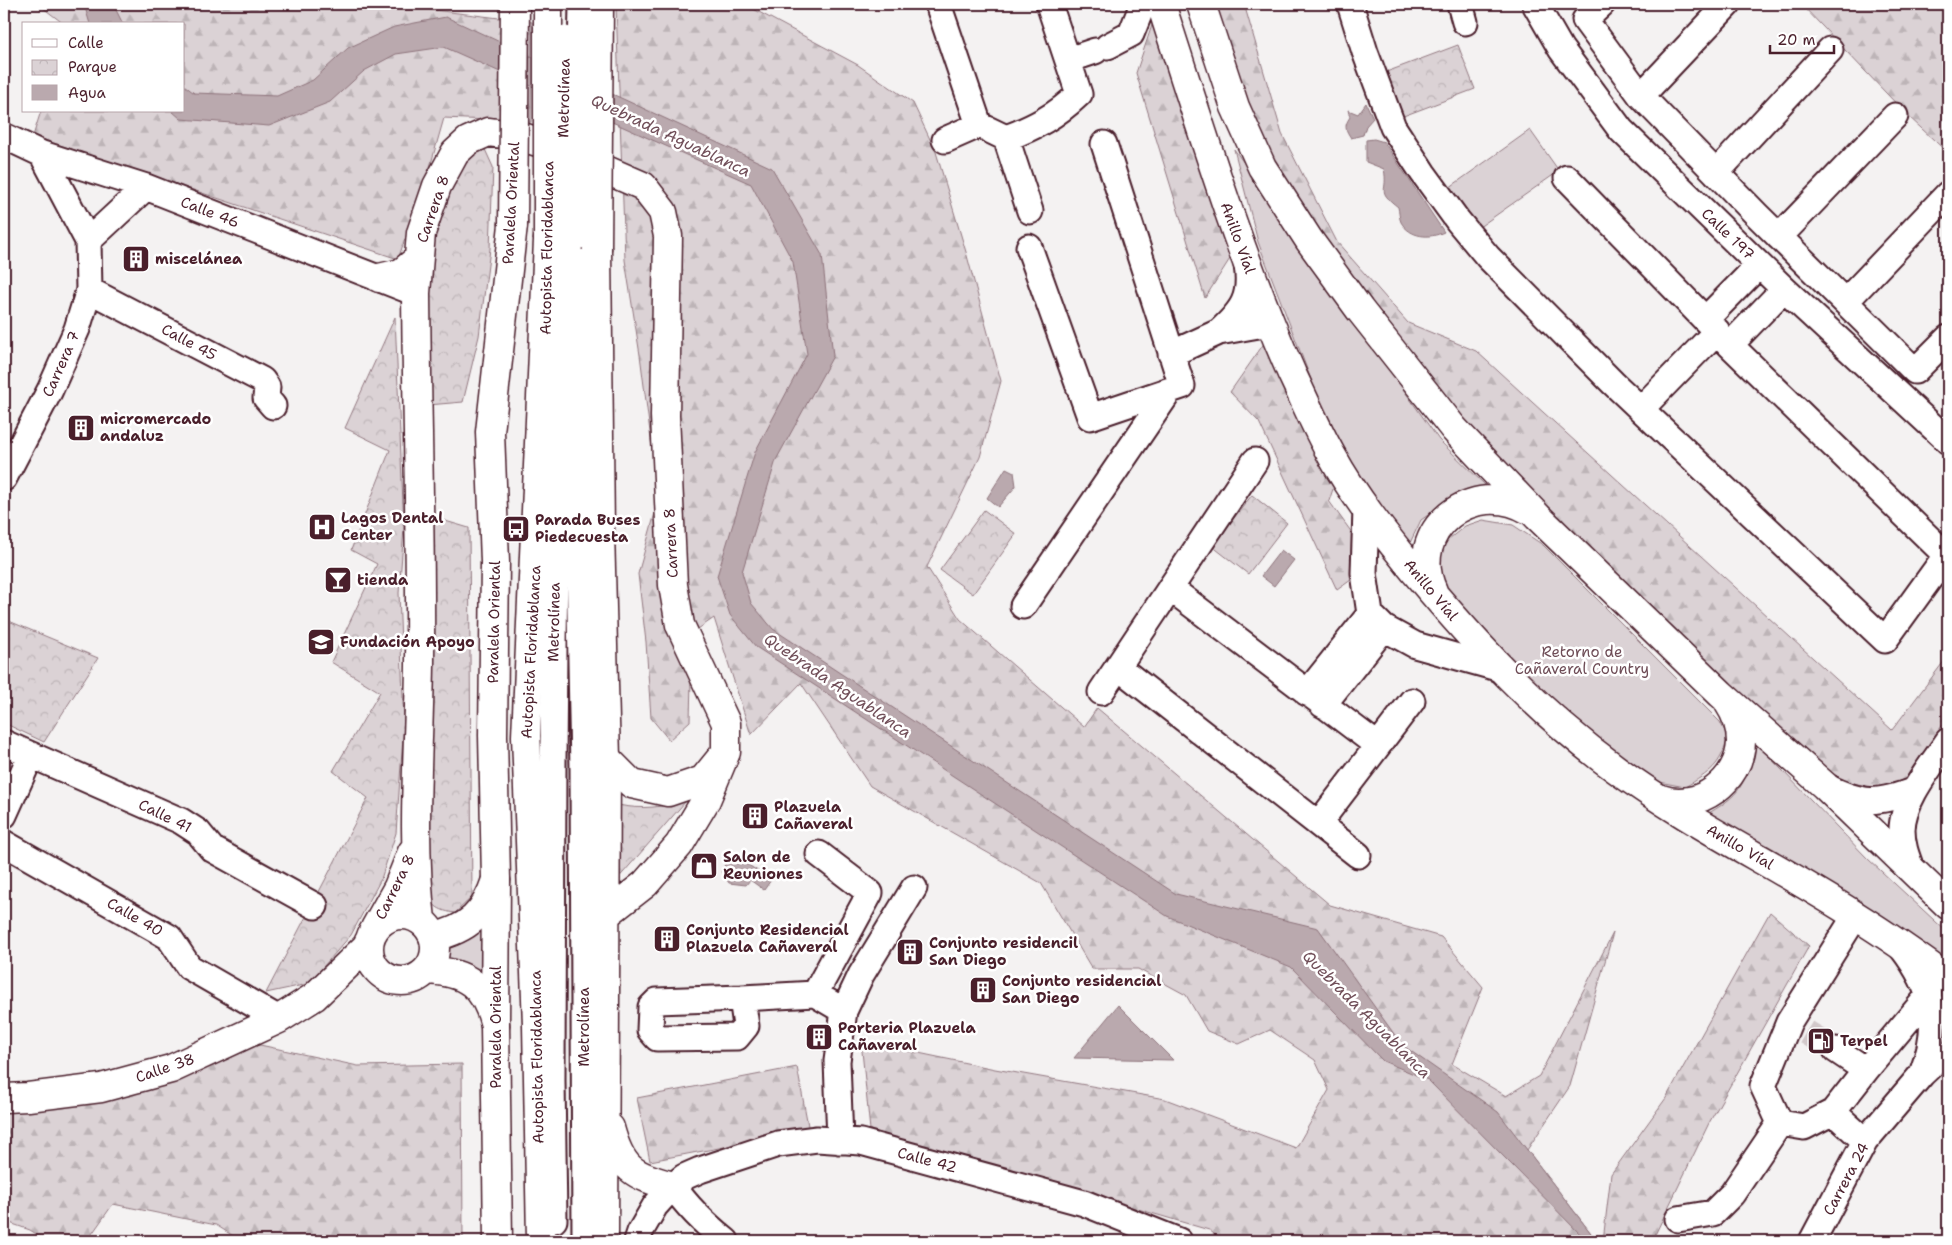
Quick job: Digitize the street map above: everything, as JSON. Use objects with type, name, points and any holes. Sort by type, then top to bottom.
[{"type":"main road","name":"Paralela Oriental","points":[[498,1241],[495,1025],[496,880],[493,735],[496,562],[490,432],[513,225],[515,4]]},
{"type":"main road","name":"Autopista Floridablanca","points":[[548,4],[600,532],[606,758],[604,1241]]},
{"type":"main road","name":"Autopista Floridablanca","points":[[541,1241],[537,1024],[526,736],[572,240],[599,4]]},
{"type":"main road","name":"Anillo Víal","points":[[1161,4],[1226,208],[1270,323],[1330,453],[1366,509],[1435,596],[1501,669],[1575,737],[1654,797],[1856,915],[1901,946],[1939,987]]},
{"type":"main road","points":[[1201,4],[1242,124],[1262,167],[1288,209],[1360,310],[1454,429],[1538,517],[1721,694],[1825,786],[1948,905]]},
{"type":"main road","name":"Carrera 8","points":[[427,928],[415,846],[420,718],[416,293],[418,258],[422,233],[434,196],[455,153],[468,141],[488,132],[520,136],[558,149],[643,186],[663,212],[668,236],[666,416],[673,585],[680,625],[726,724],[726,752],[706,800],[679,845],[645,884],[604,916]]},
{"type":"main road","points":[[379,278],[401,273],[418,258]]},
{"type":"main road","points":[[1435,596],[1428,577],[1427,558],[1436,530],[1449,515],[1465,505],[1494,499],[1513,502],[1538,517]]},
{"type":"main road","points":[[1654,797],[1676,802],[1697,800],[1716,789],[1731,774],[1740,754],[1740,732],[1734,711],[1721,694]]},
{"type":"main road","points":[[606,758],[632,784],[668,792],[703,780],[726,752]]},
{"type":"main road","name":"Carrera 8","points":[[372,934],[398,887],[415,846]]},
{"type":"main road","points":[[427,928],[436,951],[427,970],[416,978],[402,981],[388,978],[376,969],[370,956],[372,934],[383,921],[392,916],[402,914],[412,916],[427,928],[451,932],[467,924],[480,912],[490,897],[496,880]]},
{"type":"main road","name":"Calle 38","points":[[4,1098],[101,1088],[171,1069],[279,1019],[314,997],[367,946],[372,934]]},
{"type":"main road","points":[[427,970],[447,971],[464,978],[480,990],[490,1006],[495,1025]]},
{"type":"main road","name":"Calle 38","points":[[314,997],[356,982],[395,980]]},
{"type":"main road","points":[[605,1105],[615,1146],[628,1166],[642,1177],[674,1186]]},
{"type":"street","name":"Metrolínea","points":[[566,4],[583,779],[585,1241]]},
{"type":"street","name":"Metrolínea","points":[[555,1241],[552,1081],[555,540],[572,240],[583,119],[582,4]]},
{"type":"street","points":[[938,4],[979,125],[1006,138],[1030,211]]},
{"type":"street","points":[[1006,138],[1045,121],[1062,110],[1079,94],[1049,4]]},
{"type":"street","points":[[1068,60],[1131,34],[1143,4]]},
{"type":"street","points":[[1350,4],[1392,127],[1458,221],[1488,257],[1641,409],[1885,640],[1947,554],[1718,332],[1567,178]]},
{"type":"street","name":"Calle 197","points":[[1535,4],[1561,49],[1621,130],[1784,289],[1948,441]]},
{"type":"street","points":[[1602,4],[1585,20],[1641,96],[1757,215],[1915,372],[1948,338]]},
{"type":"street","points":[[1641,96],[1728,4]]},
{"type":"street","points":[[1716,173],[1830,50]]},
{"type":"street","points":[[1779,237],[1895,116]]},
{"type":"street","points":[[945,140],[979,125]]},
{"type":"street","name":"Calle 46","points":[[4,136],[42,154],[146,187],[416,293]]},
{"type":"street","points":[[1029,248],[1090,417],[1182,386],[1104,144]]},
{"type":"street","name":"Carrera 7","points":[[4,478],[50,390],[77,329],[89,290],[88,241],[42,154]]},
{"type":"street","points":[[88,241],[146,187]]},
{"type":"street","points":[[1845,302],[1948,194]]},
{"type":"street","points":[[1733,239],[1757,215]]},
{"type":"street","points":[[1219,332],[1232,320],[1243,304],[1249,281],[1246,260]]},
{"type":"street","points":[[1718,332],[1759,265]]},
{"type":"street","points":[[1641,409],[1718,332],[1784,289]]},
{"type":"street","name":"Calle 45","points":[[89,290],[262,380],[267,387],[266,398],[273,406]]},
{"type":"street","points":[[1171,354],[1219,332],[1270,323]]},
{"type":"street","points":[[1023,606],[1170,390]]},
{"type":"street","points":[[1101,692],[1255,461]]},
{"type":"street","points":[[1366,509],[1364,573],[1377,621],[1415,645],[1501,669]]},
{"type":"street","points":[[1170,588],[1377,745]]},
{"type":"street","points":[[1315,699],[1377,621]]},
{"type":"street","points":[[1118,667],[1358,855]]},
{"type":"street","points":[[1319,823],[1412,701]]},
{"type":"street","points":[[1910,868],[1904,849],[1902,828],[1906,809],[1915,790],[1948,741]]},
{"type":"street","name":"Calle 41","points":[[4,743],[180,821],[198,832],[212,850],[315,906]]},
{"type":"street","points":[[4,815],[31,755]]},
{"type":"street","points":[[1825,786],[1845,796],[1866,801],[1888,800],[1915,790]]},
{"type":"street","name":"Calle 40","points":[[4,843],[168,936],[189,968],[279,1019]]},
{"type":"street","points":[[815,994],[870,893],[819,854]]},
{"type":"street","points":[[840,1141],[837,1061],[844,1011],[861,976],[914,888]]},
{"type":"street","points":[[1780,1123],[1762,1086],[1798,1027],[1856,915]]},
{"type":"street","points":[[1780,1123],[1804,1127],[1834,1112],[1866,1070],[1939,987]]},
{"type":"street","name":"Carrera 24","points":[[1922,1074],[1929,1055],[1933,1035],[1933,1015],[1939,987]]},
{"type":"street","points":[[742,998],[815,994],[844,1011]]},
{"type":"street","points":[[1836,1050],[1866,1070]]},
{"type":"street","name":"Carrera 24","points":[[1812,1241],[1865,1141],[1922,1074],[1937,1060],[1948,1055]]},
{"type":"street","points":[[1834,1112],[1865,1141]]},
{"type":"street","points":[[1678,1219],[1713,1213],[1732,1194],[1780,1123]]},
{"type":"street","name":"Calle 42","points":[[637,1241],[647,1218],[684,1177],[778,1144],[817,1140],[861,1142],[1084,1203],[1179,1241]]},
{"type":"street","points":[[674,1186],[697,1216],[726,1241]]},
{"type":"green space","points":[[38,4],[384,4],[532,22],[531,122],[444,118],[428,174],[398,259],[33,136],[41,112],[185,112],[185,22],[61,22]]},
{"type":"green space","points":[[616,4],[744,4],[858,65],[913,103],[936,152],[966,252],[1001,381],[980,457],[927,567],[960,619],[1084,727],[1097,708],[1330,905],[1441,937],[1483,987],[1452,1064],[1506,1096],[1539,1076],[1613,933],[1570,1086],[1527,1150],[1597,1241],[1223,1241],[1209,1230],[870,1130],[861,1041],[995,1069],[1165,1099],[1296,1148],[1329,1090],[1315,1060],[1270,1030],[1239,1044],[1207,1031],[1186,995],[1138,969],[1092,969],[1041,883],[870,786],[801,683],[751,735],[714,618],[679,642],[691,680],[690,721],[669,740],[651,718],[646,642],[638,574],[655,513],[654,463],[625,260]]},
{"type":"green space","points":[[1214,4],[1244,4],[1282,134],[1337,242],[1408,323],[1476,351],[1892,730],[1948,656],[1948,717],[1905,779],[1879,789],[1845,781],[1817,764],[1481,447],[1368,303],[1266,151]]},
{"type":"green space","points":[[1801,4],[1948,4],[1948,153],[1908,116]]},
{"type":"green space","points":[[1155,16],[1233,254],[1205,298],[1136,73]]},
{"type":"green space","points":[[1458,45],[1475,89],[1398,118],[1381,74]]},
{"type":"green space","points":[[1530,130],[1559,171],[1475,230],[1446,190]]},
{"type":"green space","points":[[483,145],[493,167],[490,249],[479,336],[463,402],[428,405],[432,227],[456,169]]},
{"type":"green space","points":[[1234,149],[1439,440],[1488,488],[1441,506],[1421,520],[1408,547],[1362,486],[1327,421],[1258,242]]},
{"type":"green space","points":[[395,317],[404,528],[399,593],[404,724],[396,833],[381,879],[351,935],[308,984],[266,993],[368,798],[333,771],[380,692],[331,662],[377,564],[351,550],[390,450],[345,428]]},
{"type":"green space","points":[[1265,342],[1334,486],[1329,501],[1355,537],[1355,577],[1337,590],[1259,422],[1230,392]]},
{"type":"green space","points":[[1252,495],[1287,523],[1248,574],[1212,546]]},
{"type":"green space","points":[[984,510],[1016,534],[973,594],[940,570]]},
{"type":"green space","points":[[425,515],[469,528],[472,897],[455,913],[442,910],[433,904],[424,883]]},
{"type":"green space","name":"Retorno de Cañaveral Country","points":[[1483,520],[1513,525],[1543,545],[1720,722],[1728,737],[1725,747],[1713,768],[1685,787],[1644,779],[1550,706],[1445,590],[1439,564],[1444,543],[1465,526]]},
{"type":"green space","points":[[4,619],[98,658],[44,742],[4,723]]},
{"type":"green space","points":[[1754,741],[1868,859],[1948,933],[1948,969],[1702,817],[1726,802],[1740,787],[1748,769]]},
{"type":"green space","points":[[686,801],[616,881],[618,805],[652,807]]},
{"type":"green space","points":[[1770,912],[1809,946],[1709,1123],[1652,1241],[1603,1241],[1611,1174],[1666,1098]]},
{"type":"green space","points":[[483,921],[482,977],[444,957],[442,944]]},
{"type":"green space","points":[[260,1045],[358,1066],[462,1064],[463,1241],[241,1241],[216,1225],[113,1204],[87,1241],[47,1241],[30,1230],[4,1221],[4,1092],[200,1058]]},
{"type":"green space","points":[[797,1067],[809,1131],[650,1161],[637,1098]]},
{"type":"water","points":[[84,4],[113,4],[122,22],[89,22]]},
{"type":"water","name":"Quebrada Aguablanca","points":[[446,17],[772,168],[822,255],[833,356],[776,460],[742,572],[751,603],[773,629],[1176,894],[1318,928],[1402,1045],[1498,1112],[1597,1241],[1587,1241],[1428,1080],[1383,1061],[1291,967],[1167,916],[756,647],[730,615],[717,576],[755,452],[807,354],[793,262],[751,184],[444,47],[396,54],[364,71],[330,102],[269,126],[181,119],[173,112],[185,112],[185,86],[194,93],[277,96],[313,80],[348,48],[394,27]]},
{"type":"water","points":[[1366,103],[1373,118],[1366,126],[1363,135],[1351,138],[1346,128],[1350,117],[1348,110],[1358,114]]},
{"type":"water","points":[[1374,139],[1384,142],[1444,232],[1433,236],[1421,236],[1405,227],[1400,220],[1398,207],[1385,193],[1384,169],[1366,162],[1366,140]]},
{"type":"water","points":[[1006,468],[1014,472],[1016,486],[998,507],[987,498]]},
{"type":"water","points":[[1281,550],[1294,560],[1274,586],[1261,576]]},
{"type":"water","points":[[732,854],[771,880],[764,890],[750,880],[746,885],[729,883],[721,871]]},
{"type":"water","points":[[1118,1005],[1173,1060],[1074,1058]]},
{"type":"tunnel","points":[[1806,1032],[1836,1050]]},
{"type":"place","name":"miscelánea","points":[[136,259]]},
{"type":"place","name":"micromercado andaluz","points":[[81,428]]},
{"type":"place","name":"Lagos Dental Center","points":[[322,527]]},
{"type":"place","name":"Parada Buses Piedecuesta","points":[[516,529]]},
{"type":"place","name":"tienda","points":[[338,580]]},
{"type":"place","name":"Fundación Apoyo","points":[[321,642]]},
{"type":"place","name":"Plazuela Cañaveral","points":[[755,816]]},
{"type":"place","name":"Salon de Reuniones","points":[[704,866]]},
{"type":"place","name":"Conjunto Residencial Plazuela Cañaveral","points":[[667,939]]},
{"type":"place","name":"Conjunto residencil San Diego","points":[[910,952]]},
{"type":"place","name":"Conjunto residencial San Diego","points":[[983,990]]},
{"type":"place","name":"Porteria Plazuela Cañaveral","points":[[819,1037]]},
{"type":"place","name":"Terpel","points":[[1821,1041]]}]
